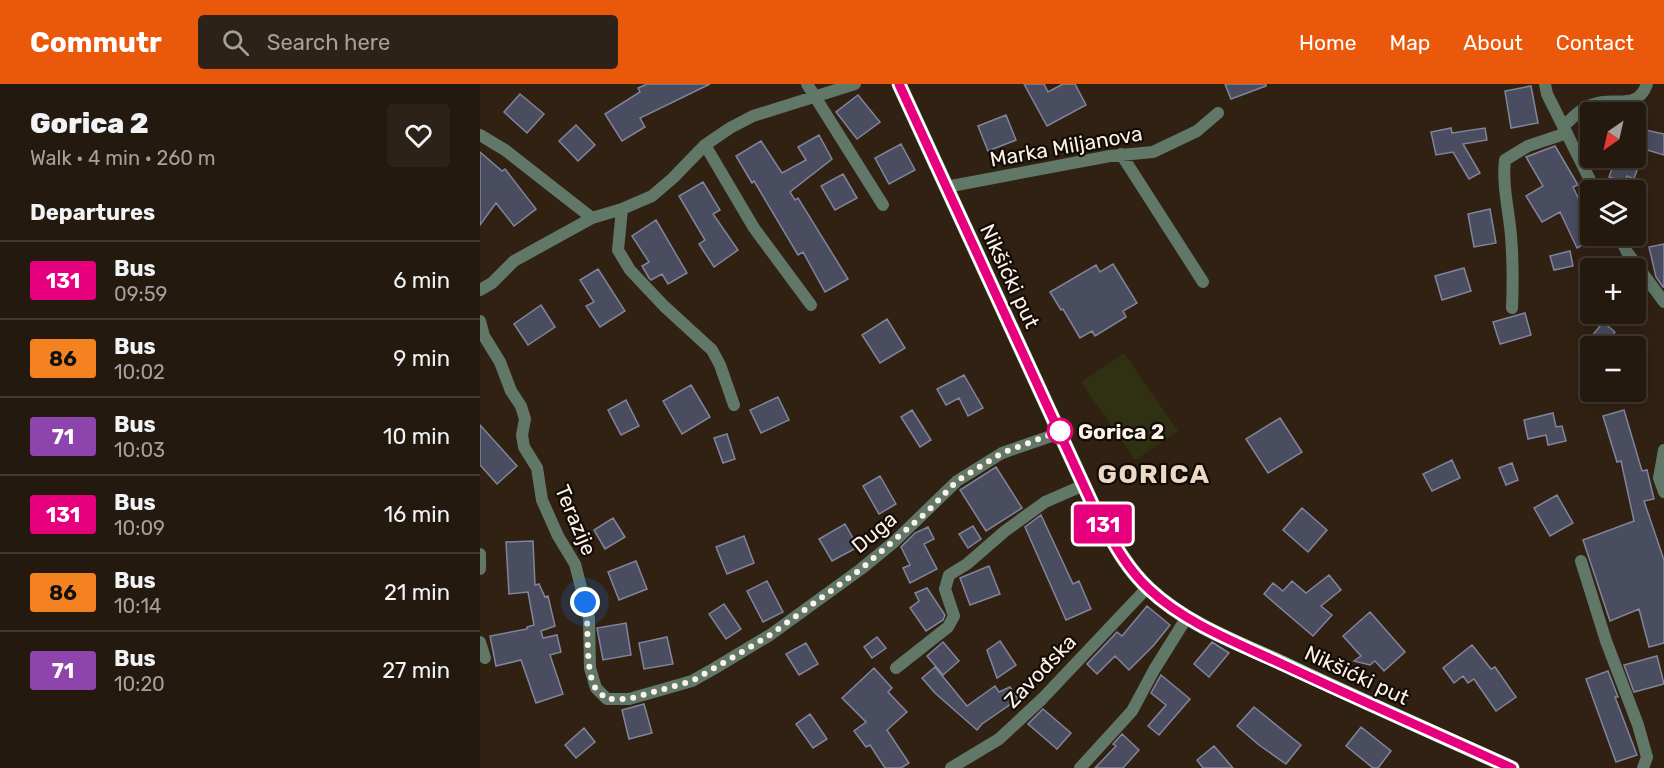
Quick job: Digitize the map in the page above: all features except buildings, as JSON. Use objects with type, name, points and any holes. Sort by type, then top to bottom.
[{"type":"main road","name":"Nikšićki put","points":[[900,84],[1095,510],[1121,556],[1147,588],[1187,617],[1374,707],[1512,768]]},
{"type":"street","points":[[807,84],[883,205]]},
{"type":"street","points":[[480,290],[492,283],[514,261],[592,218],[622,209],[652,196],[705,145],[730,128],[753,116],[855,84]]},
{"type":"street","points":[[1545,84],[1546,94],[1590,180]]},
{"type":"street","points":[[1512,308],[1514,271],[1503,179],[1505,160],[1528,146],[1565,130],[1581,109],[1597,102],[1634,101],[1644,91],[1647,84]]},
{"type":"street","name":"Marka Miljanova","points":[[946,187],[1121,154],[1153,152],[1197,130],[1218,113]]},
{"type":"street","points":[[480,135],[505,150],[592,218]]},
{"type":"street","points":[[705,145],[754,228],[811,305]]},
{"type":"street","points":[[1121,154],[1203,282]]},
{"type":"street","points":[[622,209],[618,250],[630,270],[711,350],[720,365],[734,405]]},
{"type":"street","points":[[1625,246],[1664,302]]},
{"type":"street","name":"Terazije","points":[[480,321],[484,336],[500,362],[511,391],[523,413],[525,419],[522,435],[524,447],[537,468],[542,500],[558,536],[575,564],[589,618],[590,668],[596,688],[607,699],[629,699],[692,681],[715,668]]},
{"type":"street","name":"Duga","points":[[715,668],[770,635],[861,569],[919,519],[957,481],[1002,453],[1060,432]]},
{"type":"street","points":[[1664,450],[1659,478],[1664,492]]},
{"type":"street","points":[[896,668],[948,627],[951,622],[954,616],[945,589],[949,575],[967,564],[1005,531],[1045,502],[1084,485]]},
{"type":"street","points":[[480,554],[480,569]]},
{"type":"street","points":[[1581,561],[1606,641],[1638,725],[1647,758],[1643,768]]},
{"type":"street","name":"Zavođska","points":[[951,768],[999,740],[1042,699],[1147,588]]},
{"type":"street","points":[[1080,768],[1132,711],[1187,617]]},
{"type":"street","points":[[480,642],[486,658]]},
{"type":"shaded area","points":[[1124,353],[1178,431],[1135,460],[1081,382]]},
{"type":"bus line","name":"131","points":[[899,84],[1095,510],[1121,556],[1147,588],[1187,617],[1217,633],[1512,768]]},
{"type":"place","name":"Gorica 2","points":[[1060,431]]},
{"type":"district","name":"GORICA","points":[[1154,474]]},
{"type":"route","points":[[585,602],[589,618],[590,668],[596,688],[607,699],[629,699],[692,681],[770,635],[861,569],[928,511],[957,481],[1002,453],[1060,431]]}]
